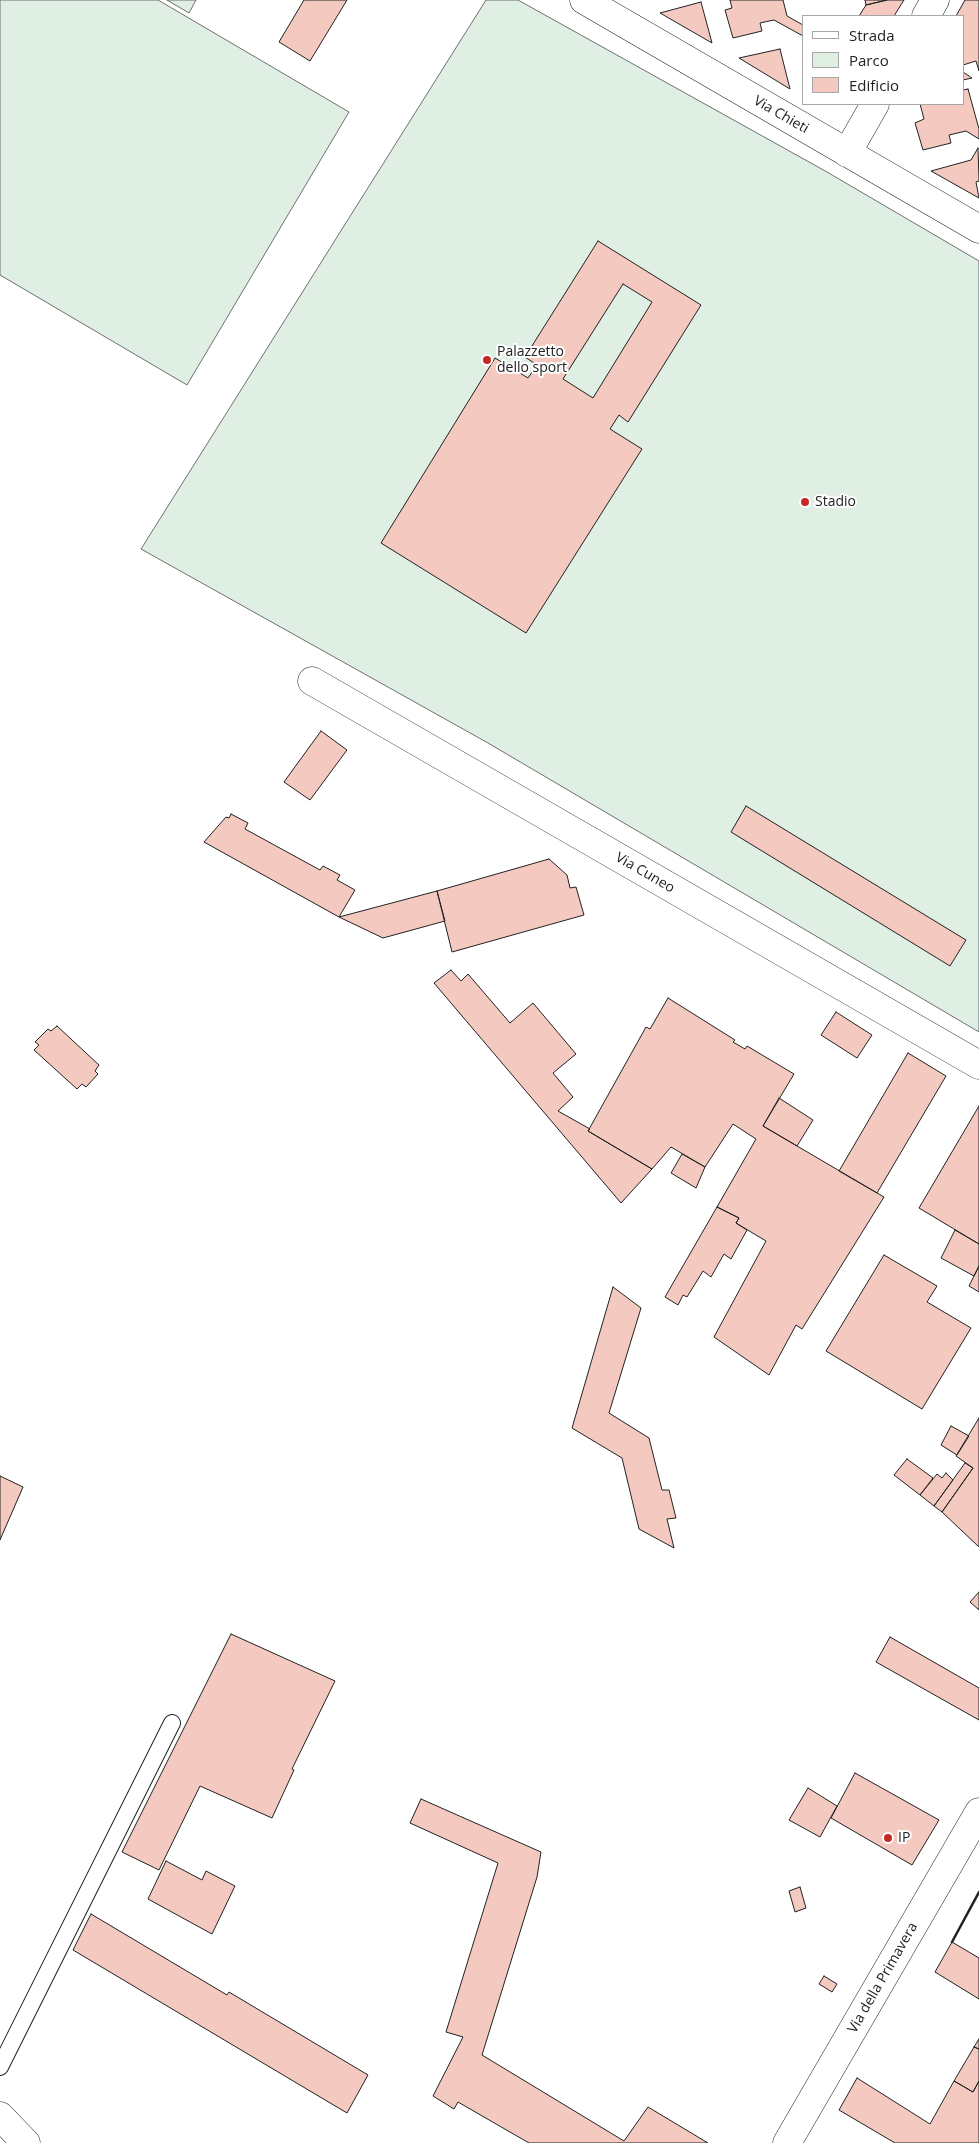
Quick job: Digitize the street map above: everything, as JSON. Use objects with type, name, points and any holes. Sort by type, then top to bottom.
[{"type":"street","name":"Via Chieti","points":[[584,0],[979,229]]},
{"type":"street","points":[[927,15],[935,0]]},
{"type":"street","points":[[847,153],[874,105]]},
{"type":"street","name":"Via Cuneo","points":[[312,681],[979,1065]]},
{"type":"street","name":"Via della Primavera","points":[[786,2143],[979,1812]]},
{"type":"street","points":[[0,2116],[26,2143]]},
{"type":"lane","points":[[0,2067],[172,1723]]},
{"type":"green space","points":[[0,0],[158,0],[349,112],[187,385],[0,275]]},
{"type":"green space","points":[[167,0],[196,0],[189,13]]},
{"type":"green space","points":[[486,0],[518,0],[827,172],[979,261],[979,1032],[488,743],[141,549]]},
{"type":"building","points":[[304,0],[347,0],[310,61],[279,42]]},
{"type":"building","points":[[730,0],[783,0],[787,16],[802,24],[802,35],[774,20],[760,23],[762,31],[733,38],[725,10],[732,8]]},
{"type":"building","points":[[865,0],[887,0],[866,5]]},
{"type":"building","points":[[887,0],[904,0],[895,15],[860,15],[866,5]]},
{"type":"building","points":[[965,0],[979,0],[979,71],[976,61],[964,65],[964,15],[957,15]]},
{"type":"building","points":[[701,2],[712,43],[660,13]]},
{"type":"building","points":[[780,49],[790,89],[739,58]]},
{"type":"building","points":[[964,73],[972,78],[964,80]]},
{"type":"building","points":[[968,89],[979,129],[979,139],[966,131],[949,135],[951,143],[923,150],[915,123],[924,119],[920,105],[964,105],[964,90]]},
{"type":"building","points":[[978,148],[979,181],[976,182],[979,198],[931,171],[971,160]]},
{"type":"building","points":[[598,241],[701,305],[628,422],[619,415],[610,429],[642,449],[526,633],[381,543],[495,358],[528,378],[537,365],[525,357]],"holes":[[[623,284],[652,302],[593,398],[563,379]]]},
{"type":"building","points":[[321,731],[347,750],[310,800],[284,782]]},
{"type":"building","points":[[746,806],[966,940],[950,966],[731,832]]},
{"type":"building","points":[[231,814],[248,823],[245,829],[320,870],[323,866],[340,875],[337,880],[355,890],[339,917],[204,842],[226,817],[229,818]]},
{"type":"building","points":[[549,859],[567,875],[570,888],[576,887],[584,915],[452,952],[437,891]]},
{"type":"building","points":[[437,891],[445,921],[383,938],[339,917]]},
{"type":"building","points":[[451,970],[461,981],[468,974],[510,1023],[533,1003],[576,1054],[553,1073],[573,1097],[558,1111],[652,1169],[621,1203],[434,983]]},
{"type":"building","points":[[668,998],[735,1040],[733,1042],[745,1049],[747,1046],[794,1074],[763,1126],[884,1197],[802,1329],[796,1325],[769,1375],[714,1337],[766,1241],[736,1223],[739,1218],[717,1207],[756,1139],[733,1124],[705,1167],[671,1147],[652,1169],[588,1131],[646,1027],[650,1029]]},
{"type":"building","points":[[836,1012],[872,1035],[857,1058],[821,1035]]},
{"type":"building","points":[[57,1026],[99,1065],[95,1071],[98,1074],[86,1087],[82,1084],[77,1089],[34,1050],[39,1045],[35,1042],[48,1029],[51,1031]]},
{"type":"building","points":[[908,1053],[946,1076],[877,1193],[839,1171]]},
{"type":"building","points":[[779,1098],[813,1120],[797,1146],[763,1126]]},
{"type":"building","points":[[979,1106],[979,1244],[919,1208]]},
{"type":"building","points":[[682,1154],[705,1167],[696,1188],[671,1173]]},
{"type":"building","points":[[717,1207],[739,1218],[736,1223],[747,1230],[731,1259],[724,1254],[711,1277],[703,1271],[687,1297],[683,1295],[678,1305],[665,1297]]},
{"type":"building","points":[[955,1230],[979,1244],[979,1266],[974,1276],[941,1258]]},
{"type":"building","points":[[884,1255],[937,1286],[927,1302],[971,1328],[922,1409],[826,1351]]},
{"type":"building","points":[[979,1266],[979,1292],[969,1286]]},
{"type":"building","points":[[613,1287],[641,1308],[609,1413],[649,1438],[662,1490],[669,1490],[676,1518],[667,1519],[674,1548],[639,1529],[622,1458],[572,1428]]},
{"type":"building","points":[[979,1418],[979,1547],[942,1512],[973,1468],[956,1456]]},
{"type":"building","points":[[951,1426],[969,1436],[957,1455],[941,1445]]},
{"type":"building","points":[[907,1459],[933,1478],[920,1495],[894,1475]]},
{"type":"building","points":[[965,1463],[973,1468],[942,1512],[934,1506]]},
{"type":"building","points":[[946,1473],[953,1480],[934,1506],[920,1495],[937,1474],[942,1478]]},
{"type":"building","points":[[0,1476],[23,1487],[0,1540]]},
{"type":"building","points":[[979,1592],[979,1610],[970,1602]]},
{"type":"building","points":[[231,1634],[335,1681],[292,1769],[294,1770],[272,1818],[200,1786],[159,1870],[122,1852]]},
{"type":"building","points":[[890,1637],[979,1688],[979,1720],[876,1662]]},
{"type":"building","points":[[855,1773],[939,1820],[912,1865],[831,1818]]},
{"type":"building","points":[[808,1788],[837,1806],[820,1837],[789,1820]]},
{"type":"building","points":[[421,1799],[541,1852],[537,1877],[482,2055],[624,2141],[648,2107],[708,2143],[529,2143],[458,2102],[454,2109],[433,2096],[463,2037],[446,2032],[498,1863],[410,1823]]},
{"type":"building","points":[[166,1861],[202,1880],[206,1871],[235,1886],[212,1934],[148,1899]]},
{"type":"building","points":[[800,1887],[806,1908],[795,1912],[789,1891]]},
{"type":"building","points":[[91,1914],[227,1995],[229,1992],[368,2075],[347,2113],[73,1950]]},
{"type":"building","points":[[952,1942],[979,1958],[979,1999],[935,1972]]},
{"type":"building","points":[[824,1976],[837,1984],[832,1992],[819,1984]]},
{"type":"building","points":[[979,2039],[979,2049],[974,2047]]},
{"type":"building","points":[[974,2047],[979,2049],[979,2081],[973,2092],[954,2081]]},
{"type":"building","points":[[857,2078],[930,2124],[954,2081],[973,2092],[979,2081],[979,2143],[895,2143],[839,2110]]},
{"type":"wall","points":[[952,1942],[979,1892]]},
{"type":"place","name":"Palazzetto dello sport","points":[[487,360]]},
{"type":"place","name":"Stadio","points":[[805,502]]},
{"type":"place","name":"IP","points":[[888,1838]]}]
